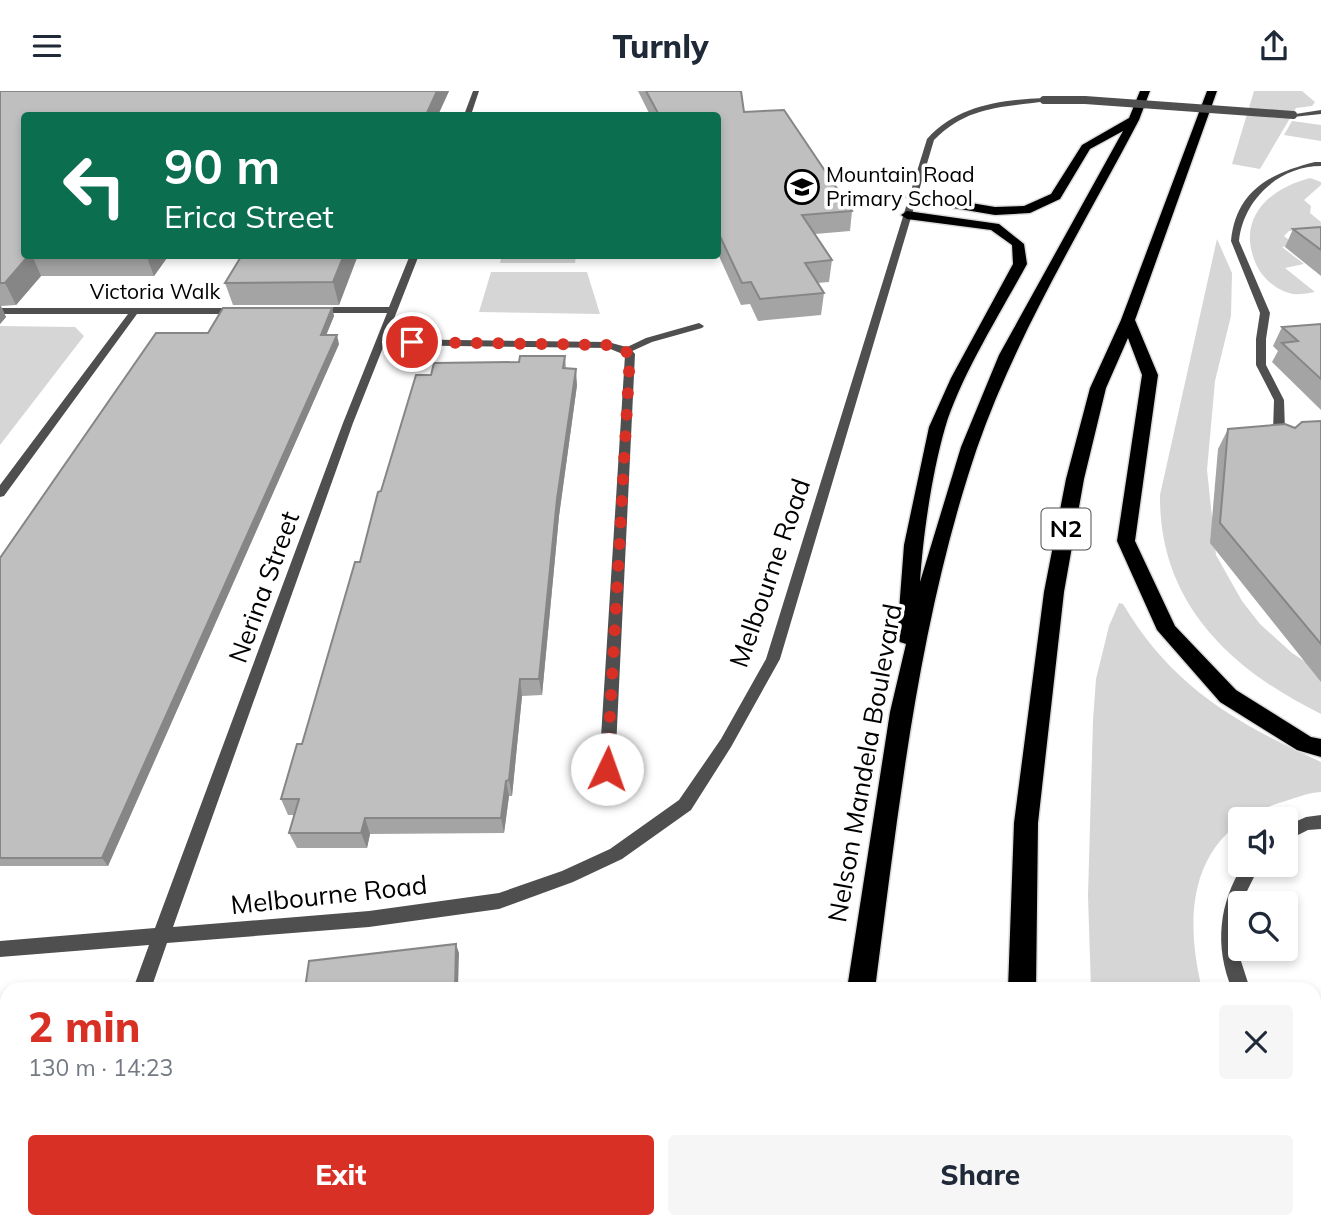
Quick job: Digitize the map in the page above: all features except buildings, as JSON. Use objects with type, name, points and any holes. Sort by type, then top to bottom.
[{"type":"highway","name":"Nelson Mandela Boulevard","points":[[863,982],[901,712],[937,551],[969,447],[1007,355],[1134,120],[1145,91]]},
{"type":"highway","name":"N2","points":[[1022,982],[1026,823],[1054,592],[1075,479],[1098,388],[1128,320],[1212,91]]},
{"type":"highway","points":[[912,197],[995,211],[1026,210],[1056,196],[1086,146],[1134,120]]},
{"type":"highway","points":[[901,712],[913,545],[937,426],[959,378],[1020,264],[1018,244],[995,227],[907,215]]},
{"type":"highway","points":[[1128,320],[1150,375],[1126,541],[1146,586],[1167,630],[1228,697],[1305,744],[1321,748]]},
{"type":"street","points":[[468,112],[476,91]]},
{"type":"street","name":"Melbourne Road","points":[[0,949],[369,919],[499,901],[567,877],[616,854],[685,805],[726,743],[773,659],[912,197],[931,139],[943,125],[975,110],[999,104],[1044,100],[1085,100],[1321,118]]},
{"type":"street","name":"Melbourne Road","points":[[1293,115],[1321,113]]},
{"type":"street","points":[[1283,443],[1279,431],[1279,400],[1261,365],[1265,313],[1235,241],[1235,233],[1252,201],[1271,179],[1321,164]]},
{"type":"street","name":"Nerina Street","points":[[145,982],[344,436],[413,259]]},
{"type":"street","points":[[300,311],[394,310]]},
{"type":"street","name":"Victoria Walk","points":[[0,311],[244,311]]},
{"type":"street","points":[[0,493],[134,312]]},
{"type":"street","points":[[626,350],[649,340],[699,326]]},
{"type":"street","points":[[381,342],[608,345],[626,350],[630,354],[607,769]]},
{"type":"street","points":[[1298,828],[1306,824],[1321,823]]},
{"type":"street","points":[[1237,982],[1232,972],[1228,924],[1235,893],[1245,877]]},
{"type":"shaded area","points":[[1254,91],[1302,91],[1315,102],[1312,106],[1296,108],[1260,169],[1232,164]]},
{"type":"shaded area","points":[[1292,121],[1321,125],[1321,141],[1284,135]]},
{"type":"shaded area","points":[[1310,178],[1321,182],[1321,185],[1304,200],[1311,206],[1310,213],[1321,222],[1321,229],[1289,231],[1284,236],[1295,245],[1282,247],[1304,264],[1285,268],[1315,292],[1293,294],[1276,287],[1262,274],[1251,248],[1250,233],[1253,220],[1269,198]]},
{"type":"shaded area","points":[[1217,239],[1232,273],[1231,316],[1215,381],[1207,470],[1216,555],[1242,601],[1260,624],[1292,653],[1321,672],[1321,714],[1257,676],[1206,628],[1187,600],[1172,568],[1163,534],[1160,495]]},
{"type":"shaded area","points":[[501,259],[576,259],[575,263],[500,263]]},
{"type":"shaded area","points":[[491,272],[587,272],[600,314],[479,312]]},
{"type":"shaded area","points":[[0,326],[75,327],[84,336],[0,445]]},
{"type":"shaded area","points":[[1119,603],[1123,604],[1163,658],[1209,700],[1261,733],[1321,762],[1321,792],[1270,807],[1228,807],[1228,833],[1212,853],[1201,876],[1195,902],[1196,959],[1201,982],[1091,982],[1088,896],[1096,679],[1109,626]]},
{"type":"place","name":"Mountain Road Primary School","points":[[802,187]]},
{"type":"route","points":[[412,342],[608,345],[626,350],[630,354],[607,769]]}]
